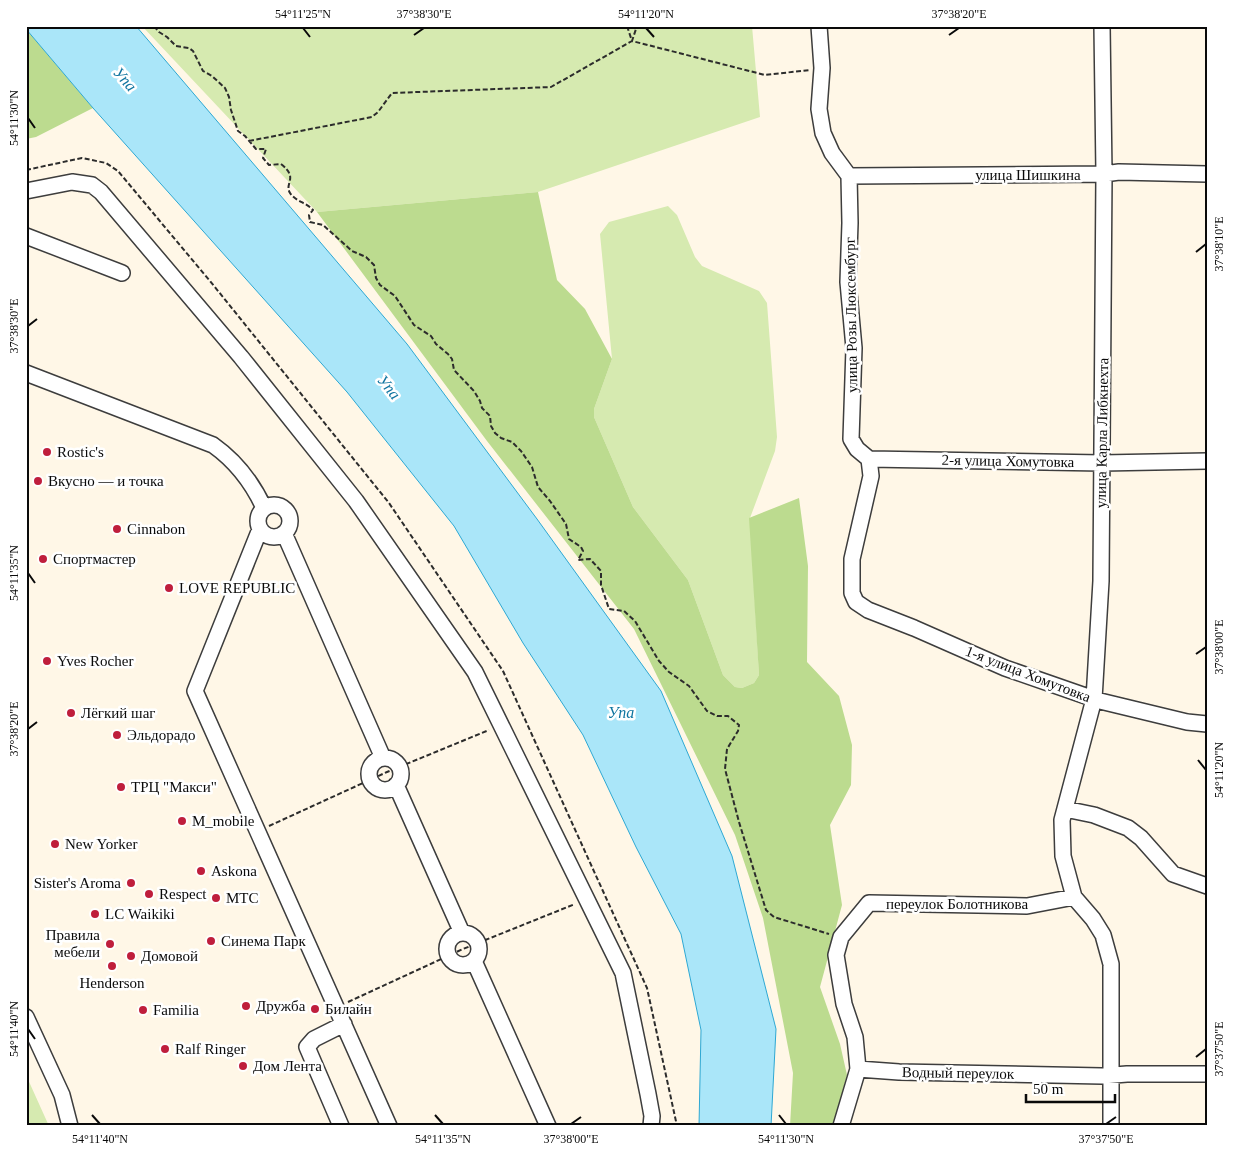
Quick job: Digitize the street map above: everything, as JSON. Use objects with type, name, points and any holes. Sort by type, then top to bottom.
[{"type":"street","points":[[819,26],[822,68],[820,108],[823,133],[832,153],[849,176]]},
{"type":"street","name":"улица Карла Либкнехта","points":[[1074,897],[1062,856],[1062,820],[1094,699],[1101,581],[1104,174],[1102,26]]},
{"type":"street","name":"улица Шишкина","points":[[849,176],[1104,174],[1119,172],[1207,174]]},
{"type":"street","name":"улица Розы Люксембург","points":[[849,176],[848,282],[854,348],[851,439],[857,449],[869,460]]},
{"type":"street","points":[[26,192],[72,182],[92,185],[101,192],[241,357],[356,501],[475,672],[622,973],[648,1094],[652,1116],[651,1126]]},
{"type":"street","points":[[26,236],[122,273]]},
{"type":"street","points":[[26,373],[213,445],[235,463],[247,477],[264,508]]},
{"type":"street","name":"2-я улица Хомутовка","points":[[869,460],[1207,461]]},
{"type":"street","name":"1-я улица Хомутовка","points":[[869,460],[871,476],[852,559],[852,593],[856,602],[868,610],[1005,668],[1094,699],[1187,722],[1207,724]]},
{"type":"street","points":[[280,535],[289,524],[286,511],[273,505],[264,508],[258,520],[260,529],[195,691],[389,1126]]},
{"type":"street","points":[[260,529],[267,535],[280,535]]},
{"type":"street","points":[[280,535],[378,760]]},
{"type":"street","points":[[378,760],[392,760],[399,767],[400,777],[392,788]]},
{"type":"street","points":[[378,760],[369,771],[370,780],[377,788],[392,788]]},
{"type":"street","points":[[392,788],[457,935]]},
{"type":"street","points":[[1065,809],[1094,815],[1128,828],[1141,838],[1173,874],[1207,886]]},
{"type":"street","points":[[1074,897],[1103,935],[1111,964],[1110,1126]]},
{"type":"street","name":"переулок Болотникова","points":[[841,937],[869,903],[1027,906],[1074,897]]},
{"type":"street","points":[[457,935],[472,935],[478,943],[479,953],[469,963],[457,964],[448,956],[447,948],[457,935]]},
{"type":"street","points":[[841,937],[836,954],[844,1004],[855,1037],[858,1068],[841,1126]]},
{"type":"street","points":[[469,963],[538,1126]]},
{"type":"street","points":[[469,963],[548,1126]]},
{"type":"street","points":[[26,1018],[62,1095],[70,1126]]},
{"type":"street","points":[[340,1126],[307,1047],[314,1038],[344,1024]]},
{"type":"street","name":"Водный переулок","points":[[858,1068],[899,1072],[1111,1076],[1207,1074]]},
{"type":"path","points":[[154,26],[176,46],[193,51],[203,71],[212,76],[225,88],[238,131],[256,149],[266,149],[263,158],[270,166],[281,164],[287,168],[291,179],[288,187],[289,192],[313,210],[309,215],[310,222],[324,225],[352,251],[366,257],[374,265],[376,278],[380,285],[395,296],[414,325],[431,336],[436,344],[452,359],[454,370],[474,392],[482,408],[490,416],[493,431],[497,436],[512,442],[520,449],[532,467],[538,487],[566,524],[569,539],[582,548],[583,551],[578,560],[592,560],[601,570],[601,585],[609,609],[624,611],[635,621],[659,661],[669,672],[689,686],[707,711],[716,716],[728,716],[736,721],[739,725],[738,730],[729,746],[725,769],[766,910],[774,917],[841,937]]},
{"type":"path","points":[[627,26],[632,41]]},
{"type":"path","points":[[632,41],[636,26]]},
{"type":"path","points":[[249,141],[372,117],[392,93],[551,87],[632,41],[765,75],[822,68]]},
{"type":"path","points":[[257,831],[399,767],[501,726]]},
{"type":"path","points":[[337,1008],[448,956],[586,899]]},
{"type":"green space","points":[[142,26],[752,26],[760,117],[538,192],[317,212]]},
{"type":"green space","points":[[26,29],[93,108],[36,137],[26,139]]},
{"type":"green space","points":[[538,192],[557,280],[585,309],[612,359],[594,409],[594,417],[633,507],[688,580],[723,675],[735,687],[742,688],[754,683],[759,675],[749,518],[799,498],[808,566],[807,662],[839,696],[852,745],[851,785],[830,825],[842,905],[820,987],[840,1044],[847,1075],[833,1126],[790,1126],[793,1073],[763,918],[735,835],[634,629],[487,441],[317,212]]},
{"type":"green space","points":[[668,206],[677,215],[695,257],[702,266],[759,291],[767,303],[777,437],[775,451],[750,518],[759,675],[754,683],[742,688],[735,687],[723,675],[688,580],[633,507],[594,417],[594,409],[612,359],[600,234],[609,222]]},
{"type":"green space","points":[[26,1075],[49,1126],[26,1126]]},
{"type":"water","name":"Упа","points":[[26,26],[136,26],[407,344],[537,519],[661,691],[732,856],[776,1029],[771,1126],[699,1126],[701,1030],[681,934],[636,847],[583,735],[523,643],[454,526],[347,392],[93,108],[26,29]]},
{"type":"place","name":"Rostic's","points":[[47,452]]},
{"type":"place","name":"Вкусно — и точка","points":[[38,481]]},
{"type":"place","name":"Cinnabon","points":[[117,529]]},
{"type":"place","name":"Спортмастер","points":[[43,559]]},
{"type":"place","name":"LOVE REPUBLIC","points":[[169,588]]},
{"type":"place","name":"Yves Rocher","points":[[47,661]]},
{"type":"place","name":"Лёгкий шаг","points":[[71,713]]},
{"type":"place","name":"Эльдорадо","points":[[117,735]]},
{"type":"place","name":"ТРЦ \"Макси\"","points":[[121,787]]},
{"type":"place","name":"M_mobile","points":[[182,821]]},
{"type":"place","name":"New Yorker","points":[[55,844]]},
{"type":"place","name":"Askona","points":[[201,871]]},
{"type":"place","name":"Sister's Aroma","points":[[131,883]]},
{"type":"place","name":"Respect","points":[[149,894]]},
{"type":"place","name":"МТС","points":[[216,898]]},
{"type":"place","name":"LC Waikiki","points":[[95,914]]},
{"type":"place","name":"Синема Парк","points":[[211,941]]},
{"type":"place","name":"Правила мебели","points":[[110,944]]},
{"type":"place","name":"Домовой","points":[[131,956]]},
{"type":"place","name":"Henderson","points":[[112,966]]},
{"type":"place","name":"Дружба","points":[[246,1006]]},
{"type":"place","name":"Билайн","points":[[315,1009]]},
{"type":"place","name":"Familia","points":[[143,1010]]},
{"type":"place","name":"Ralf Ringer","points":[[165,1049]]},
{"type":"place","name":"Дом Лента","points":[[243,1066]]}]
